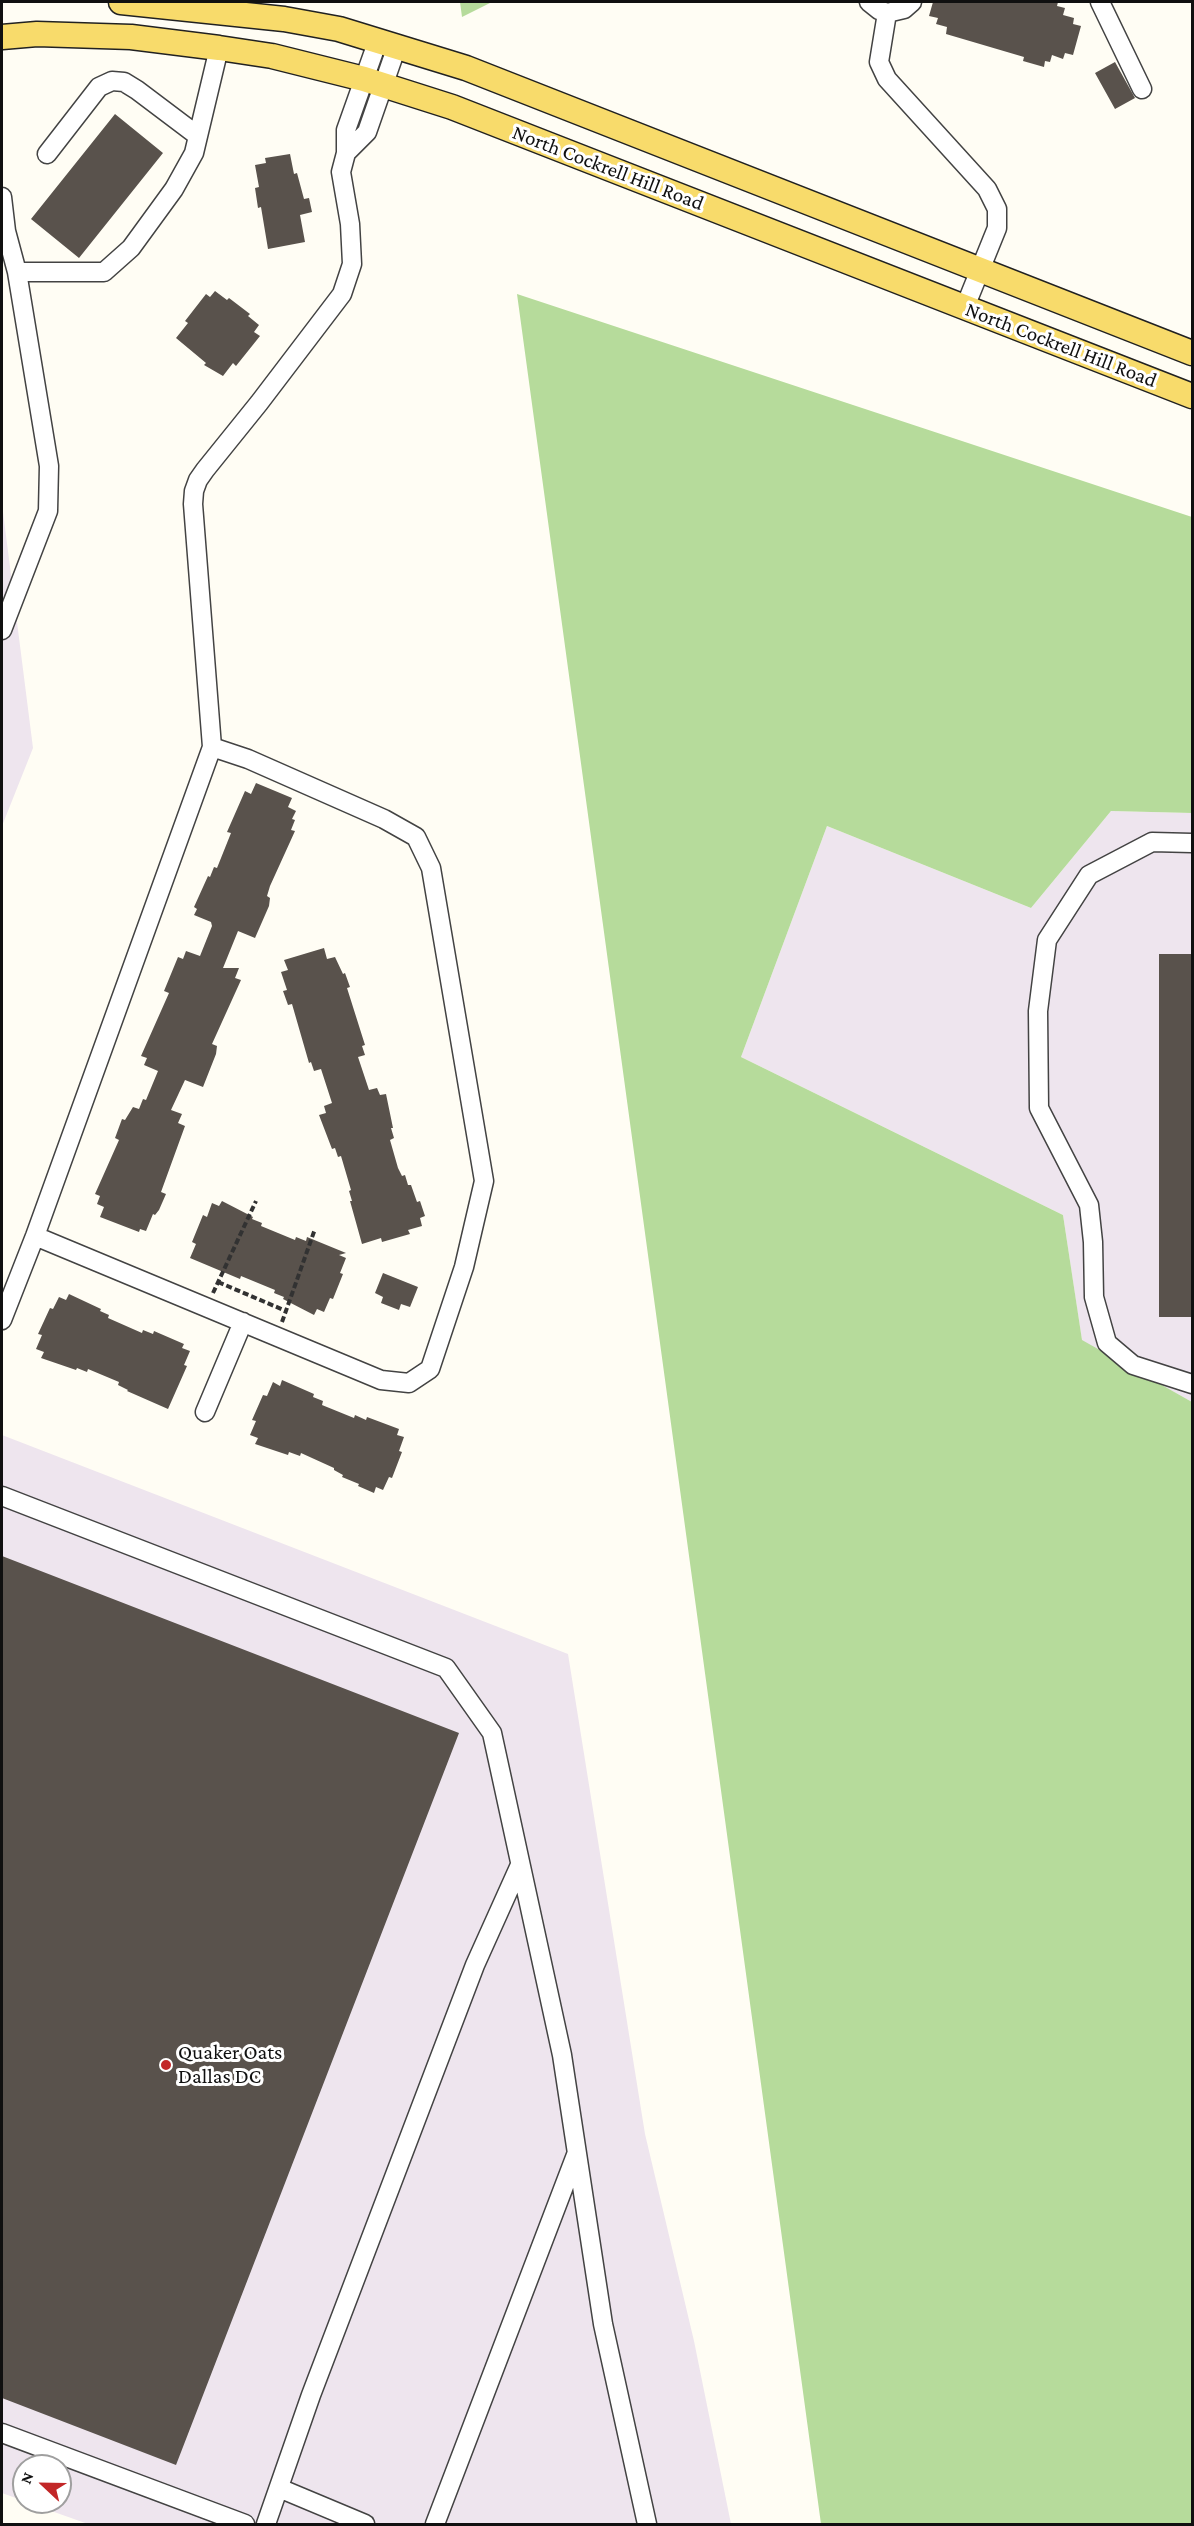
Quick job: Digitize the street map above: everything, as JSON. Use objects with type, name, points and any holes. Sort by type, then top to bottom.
[{"type":"main road","name":"North Cockrell Hill Road","points":[[121,2],[195,5],[339,29],[466,68],[1192,353]]},
{"type":"main road","name":"North Cockrell Hill Road","points":[[2,37],[37,34],[131,37],[272,56],[374,83],[452,107],[1192,396]]},
{"type":"lane","points":[[869,2],[887,13],[904,9],[912,2]]},
{"type":"lane","points":[[1100,2],[1142,89]]},
{"type":"lane","points":[[887,13],[879,62],[887,79],[987,189],[997,209],[997,228],[965,307]]},
{"type":"lane","points":[[2,1320],[35,1236],[212,747],[193,504],[194,491],[205,470],[342,294],[352,264],[350,224],[340,172],[346,153],[346,130],[374,83],[388,43]]},
{"type":"lane","points":[[17,272],[104,272],[131,248],[174,189],[194,153],[219,48]]},
{"type":"lane","points":[[47,154],[99,87],[112,81],[124,82],[198,136]]},
{"type":"lane","points":[[2,197],[6,231],[17,272],[49,466],[48,510],[2,630]]},
{"type":"lane","points":[[35,1236],[381,1380],[409,1383],[430,1369],[464,1267],[484,1181],[431,868],[416,837],[384,819],[248,759],[212,747]]},
{"type":"lane","points":[[1192,843],[1152,843],[1089,875],[1047,939],[1038,1011],[1039,1108],[1089,1205],[1093,1242],[1094,1297],[1107,1343],[1133,1365],[1192,1384]]},
{"type":"lane","points":[[205,1412],[243,1322]]},
{"type":"lane","points":[[2,1496],[446,1668],[492,1733],[562,2055],[603,2324],[647,2524]]},
{"type":"lane","points":[[266,2524],[310,2395],[471,1976],[520,1865]]},
{"type":"lane","points":[[435,2524],[577,2153]]},
{"type":"lane","points":[[2,2433],[246,2524]]},
{"type":"lane","points":[[279,2488],[365,2524]]},
{"type":"path","points":[[206,1307],[256,1201]]},
{"type":"path","points":[[277,1336],[315,1229]]},
{"type":"path","points":[[218,1282],[286,1311]]},
{"type":"shaded area","points":[[2,504],[33,748],[2,826]]},
{"type":"shaded area","points":[[1111,811],[1192,813],[1192,1402],[1082,1341],[1063,1215],[741,1057],[827,826],[1031,908]]},
{"type":"shaded area","points":[[2,1435],[568,1654],[645,2134],[694,2341],[731,2524],[88,2524],[60,2514],[72,2514],[72,2454],[12,2454],[12,2497],[2,2493]]},
{"type":"green space","points":[[460,2],[492,2],[462,17]]},
{"type":"green space","points":[[517,294],[1192,517],[1192,813],[1111,811],[1031,908],[827,826],[741,1057],[1063,1215],[1082,1340],[1192,1402],[1192,2524],[821,2524]]},
{"type":"building","points":[[933,2],[1058,2],[1057,6],[1065,8],[1063,15],[1074,18],[1073,24],[1081,26],[1073,55],[1065,53],[1063,59],[1052,55],[1050,62],[1045,61],[1044,67],[1023,61],[1024,57],[946,34],[947,27],[936,24],[938,18],[929,16]]},
{"type":"building","points":[[1115,62],[1135,98],[1115,109],[1095,73]]},
{"type":"building","points":[[115,114],[163,153],[79,258],[31,219]]},
{"type":"building","points":[[290,154],[294,174],[297,173],[304,199],[309,198],[312,212],[300,215],[305,242],[268,249],[261,207],[258,208],[255,188],[259,187],[255,165],[266,163],[265,158]]},
{"type":"building","points":[[215,291],[227,300],[229,298],[250,314],[248,316],[259,325],[254,332],[260,336],[236,366],[233,363],[223,376],[204,365],[206,363],[176,338],[188,323],[185,321],[206,294],[210,297]]},
{"type":"building","points":[[256,783],[292,798],[288,807],[296,811],[292,819],[295,820],[291,830],[295,831],[270,886],[267,896],[270,898],[269,906],[255,938],[238,931],[223,968],[239,968],[235,978],[241,980],[212,1044],[217,1046],[216,1054],[203,1087],[185,1080],[171,1110],[182,1114],[178,1123],[185,1126],[161,1192],[166,1194],[159,1210],[155,1215],[153,1214],[146,1231],[140,1229],[139,1232],[100,1217],[104,1207],[97,1204],[100,1196],[95,1194],[119,1140],[115,1138],[122,1119],[125,1120],[133,1107],[139,1109],[143,1099],[146,1100],[158,1071],[144,1065],[147,1058],[141,1056],[169,993],[164,991],[178,957],[183,959],[186,951],[200,956],[212,926],[211,922],[194,915],[197,909],[194,907],[208,876],[210,877],[214,867],[217,868],[231,833],[227,832],[245,791],[251,794]]},
{"type":"building","points":[[324,948],[327,959],[335,957],[343,974],[345,973],[350,987],[347,988],[365,1045],[362,1046],[365,1055],[358,1057],[369,1090],[377,1088],[380,1095],[386,1094],[394,1138],[390,1140],[398,1168],[402,1176],[405,1175],[408,1185],[411,1185],[417,1202],[420,1201],[425,1216],[420,1218],[422,1226],[408,1230],[410,1234],[382,1242],[381,1238],[362,1244],[350,1201],[352,1201],[349,1191],[351,1190],[341,1156],[338,1157],[335,1148],[332,1149],[319,1115],[326,1113],[324,1106],[332,1103],[321,1069],[314,1071],[311,1062],[309,1063],[292,1004],[288,1005],[283,991],[287,990],[281,972],[288,970],[284,960]]},
{"type":"building","points":[[1159,954],[1192,954],[1192,1317],[1159,1317]]},
{"type":"building","points":[[222,1201],[253,1217],[252,1219],[262,1223],[261,1226],[295,1240],[296,1237],[306,1241],[307,1237],[346,1253],[339,1255],[346,1258],[340,1273],[343,1274],[333,1299],[330,1298],[324,1312],[317,1309],[314,1315],[283,1299],[284,1297],[274,1293],[275,1290],[241,1276],[240,1279],[190,1258],[196,1244],[192,1242],[203,1215],[207,1217],[212,1203],[219,1206]]},
{"type":"building","points":[[383,1273],[418,1287],[410,1307],[401,1304],[399,1310],[381,1303],[383,1297],[375,1293]]},
{"type":"building","points":[[69,1294],[101,1309],[100,1311],[109,1315],[108,1318],[142,1333],[143,1330],[153,1334],[154,1331],[184,1344],[182,1348],[190,1351],[184,1365],[187,1366],[168,1409],[127,1391],[118,1385],[119,1382],[88,1369],[87,1372],[77,1368],[76,1370],[41,1358],[44,1352],[36,1349],[42,1335],[38,1334],[50,1308],[53,1309],[59,1297],[66,1300]]},
{"type":"building","points":[[282,1380],[314,1394],[313,1397],[323,1401],[322,1405],[354,1418],[355,1415],[366,1420],[367,1417],[399,1429],[397,1435],[404,1437],[399,1451],[402,1452],[392,1478],[389,1477],[383,1490],[376,1487],[374,1493],[358,1486],[359,1484],[342,1477],[343,1475],[334,1468],[301,1453],[300,1456],[289,1452],[288,1455],[255,1444],[258,1438],[250,1435],[256,1421],[252,1420],[263,1395],[267,1396],[273,1382],[280,1386]]},
{"type":"building","name":"Quaker Oats Dallas DC","points":[[2,1556],[459,1733],[176,2465],[2,2398]]},
{"type":"place","name":"Quaker Oats Dallas DC","points":[[166,2065]]}]
